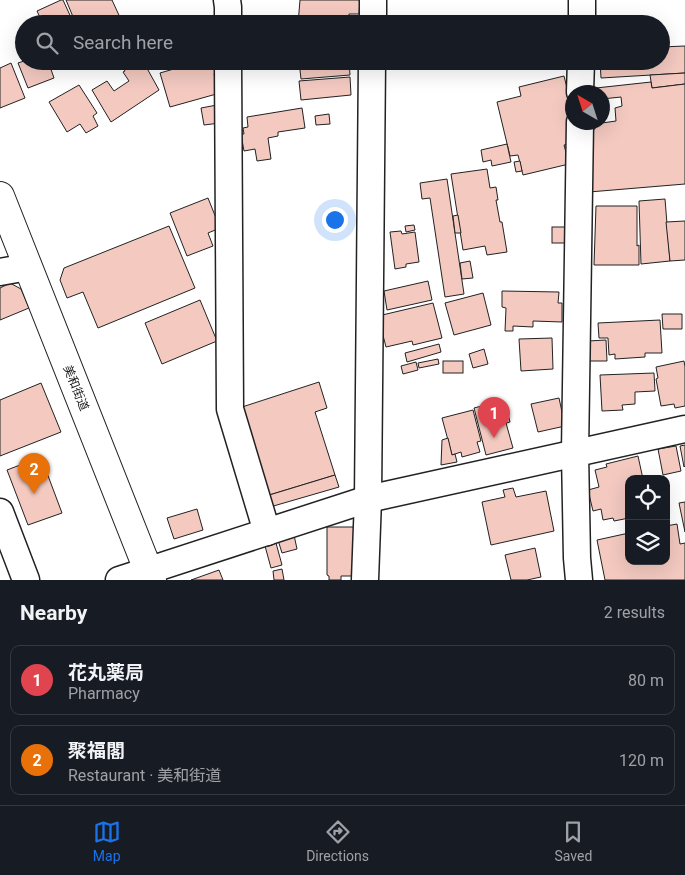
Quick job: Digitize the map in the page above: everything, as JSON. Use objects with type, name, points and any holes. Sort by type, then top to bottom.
[{"type":"main road","name":"美和街道","points":[[0,196],[150,576]]},
{"type":"street","points":[[227,0],[228,15]]},
{"type":"street","points":[[373,0],[373,15]]},
{"type":"street","points":[[582,0],[582,15]]},
{"type":"street","points":[[228,70],[230,409],[268,532]]},
{"type":"street","points":[[365,580],[368,499],[372,70]]},
{"type":"street","points":[[580,85],[581,70]]},
{"type":"street","points":[[579,580],[576,454],[580,130]]},
{"type":"street","points":[[0,272],[28,268]]},
{"type":"street","points":[[119,580],[150,576],[268,532],[368,499],[685,429]]},
{"type":"street","points":[[0,512],[26,580]]},
{"type":"building","points":[[63,0],[70,15],[39,15],[37,11]]},
{"type":"building","points":[[66,0],[112,0],[119,15],[72,15]]},
{"type":"building","points":[[300,0],[360,0],[359,14],[299,15]]},
{"type":"building","points":[[685,46],[685,73],[601,78],[601,70],[670,70],[670,47]]},
{"type":"building","points":[[11,63],[25,98],[0,108],[0,68]]},
{"type":"building","points":[[21,70],[51,70],[54,78],[28,88]]},
{"type":"building","points":[[148,70],[159,90],[111,122],[92,90],[107,81],[114,91],[129,81],[123,72]]},
{"type":"building","points":[[170,70],[222,70],[223,72],[214,74],[220,93],[170,107],[160,73]]},
{"type":"building","points":[[300,70],[350,70],[350,75],[301,79]]},
{"type":"building","points":[[685,73],[685,84],[652,88],[650,75]]},
{"type":"building","points":[[564,76],[566,85],[565,130],[571,130],[570,144],[564,145],[569,164],[523,175],[518,155],[510,156],[497,102],[521,96],[519,87]]},
{"type":"building","points":[[350,77],[351,95],[301,100],[299,81]]},
{"type":"building","points":[[651,82],[652,88],[685,84],[685,184],[589,192],[592,130],[610,130],[610,122],[616,121],[615,108],[622,106],[621,97],[610,98],[610,86]]},
{"type":"building","points":[[79,85],[97,113],[93,116],[98,126],[86,133],[80,124],[67,132],[49,102]]},
{"type":"building","points":[[217,105],[220,123],[204,125],[201,108]]},
{"type":"building","points":[[302,108],[305,128],[278,132],[278,136],[268,138],[271,159],[257,161],[255,149],[244,151],[241,134],[244,134],[243,128],[248,127],[247,117]]},
{"type":"building","points":[[329,114],[330,124],[316,125],[315,116]]},
{"type":"building","points":[[507,144],[511,162],[492,166],[491,160],[483,162],[481,150]]},
{"type":"building","points":[[520,161],[522,171],[516,172],[514,162]]},
{"type":"building","points":[[487,169],[490,188],[496,187],[498,200],[496,200],[507,252],[487,255],[485,246],[463,250],[451,174]]},
{"type":"building","points":[[447,179],[464,294],[445,297],[430,198],[422,199],[420,183]]},
{"type":"building","points":[[208,198],[220,228],[208,233],[213,246],[187,256],[170,213]]},
{"type":"building","points":[[665,199],[670,261],[641,264],[639,201]]},
{"type":"building","points":[[596,206],[637,206],[639,265],[594,265]]},
{"type":"building","points":[[458,215],[461,233],[455,233],[453,216]]},
{"type":"building","points":[[685,221],[685,260],[670,261],[666,222]]},
{"type":"building","points":[[414,225],[415,230],[406,232],[405,226]]},
{"type":"building","points":[[169,226],[195,288],[98,328],[83,292],[67,298],[60,280],[64,268]]},
{"type":"building","points":[[552,227],[565,227],[565,243],[552,243]]},
{"type":"building","points":[[401,231],[402,234],[415,232],[419,262],[406,264],[406,267],[395,269],[390,232]]},
{"type":"building","points":[[470,261],[473,278],[462,279],[460,263]]},
{"type":"building","points":[[428,281],[432,300],[387,310],[384,291]]},
{"type":"building","points":[[10,283],[21,289],[29,308],[0,320],[0,288]]},
{"type":"building","points":[[502,291],[559,292],[558,303],[562,303],[562,322],[533,321],[533,327],[513,326],[513,331],[505,331],[506,308],[502,307]]},
{"type":"building","points":[[483,293],[491,325],[454,335],[445,303]]},
{"type":"building","points":[[200,300],[217,341],[162,364],[145,323]]},
{"type":"building","points":[[433,303],[442,338],[413,345],[412,341],[386,347],[378,316]]},
{"type":"building","points":[[662,314],[682,314],[682,329],[663,329]]},
{"type":"building","points":[[660,320],[662,353],[645,353],[645,357],[615,359],[615,354],[609,355],[608,338],[599,338],[598,323]]},
{"type":"building","points":[[552,338],[553,369],[521,371],[519,339]]},
{"type":"building","points":[[606,340],[607,361],[589,361],[588,341]]},
{"type":"building","points":[[439,344],[441,352],[407,362],[405,353]]},
{"type":"building","points":[[484,349],[488,364],[473,368],[469,354]]},
{"type":"building","points":[[438,359],[439,364],[419,368],[418,363]]},
{"type":"building","points":[[443,361],[463,361],[463,373],[443,373]]},
{"type":"building","points":[[684,361],[685,406],[675,408],[674,404],[661,406],[656,379],[658,378],[656,367]]},
{"type":"building","points":[[416,362],[418,370],[403,374],[401,366]]},
{"type":"building","points":[[654,373],[655,391],[635,392],[635,404],[622,405],[623,410],[602,411],[600,375]]},
{"type":"building","points":[[319,382],[327,408],[315,412],[335,475],[266,496],[239,408]]},
{"type":"building","points":[[41,383],[61,432],[0,456],[0,400]]},
{"type":"building","points":[[559,398],[565,426],[538,432],[531,404]]},
{"type":"building","points":[[501,401],[504,415],[508,414],[510,422],[506,423],[513,448],[486,455],[474,408]]},
{"type":"building","points":[[473,410],[481,441],[477,442],[480,452],[462,457],[461,452],[452,455],[442,418]]},
{"type":"building","points":[[448,438],[452,455],[455,454],[457,462],[441,465],[442,440]]},
{"type":"building","points":[[685,445],[685,466],[684,467],[680,446]]},
{"type":"building","points":[[676,446],[681,471],[663,475],[658,449]]},
{"type":"building","points":[[638,456],[642,475],[625,475],[625,519],[614,521],[613,518],[603,520],[601,509],[593,511],[588,490],[599,487],[595,470],[607,467],[606,464]]},
{"type":"building","points":[[41,457],[62,513],[28,525],[7,470]]},
{"type":"building","points":[[335,475],[339,487],[270,507],[266,496]]},
{"type":"building","points":[[513,488],[516,497],[546,491],[554,531],[491,545],[482,502],[505,497],[503,490]]},
{"type":"building","points":[[685,502],[685,532],[679,503]]},
{"type":"building","points":[[197,509],[203,530],[174,539],[167,518]]},
{"type":"building","points":[[677,524],[680,544],[685,543],[685,580],[605,580],[597,540],[625,534],[625,565],[670,565],[670,525]]},
{"type":"building","points":[[327,527],[355,527],[355,576],[341,576],[341,580],[329,580],[327,575]]},
{"type":"building","points":[[294,535],[297,549],[282,553],[278,540]]},
{"type":"building","points":[[276,543],[282,565],[271,568],[265,546]]},
{"type":"building","points":[[535,548],[541,577],[527,580],[511,580],[505,555]]},
{"type":"building","points":[[282,569],[284,580],[274,580],[273,571]]},
{"type":"building","points":[[219,570],[223,580],[191,580]]},
{"type":"place","name":"花丸薬局","points":[[494,438]]},
{"type":"place","name":"聚福閣","points":[[34,494]]}]
